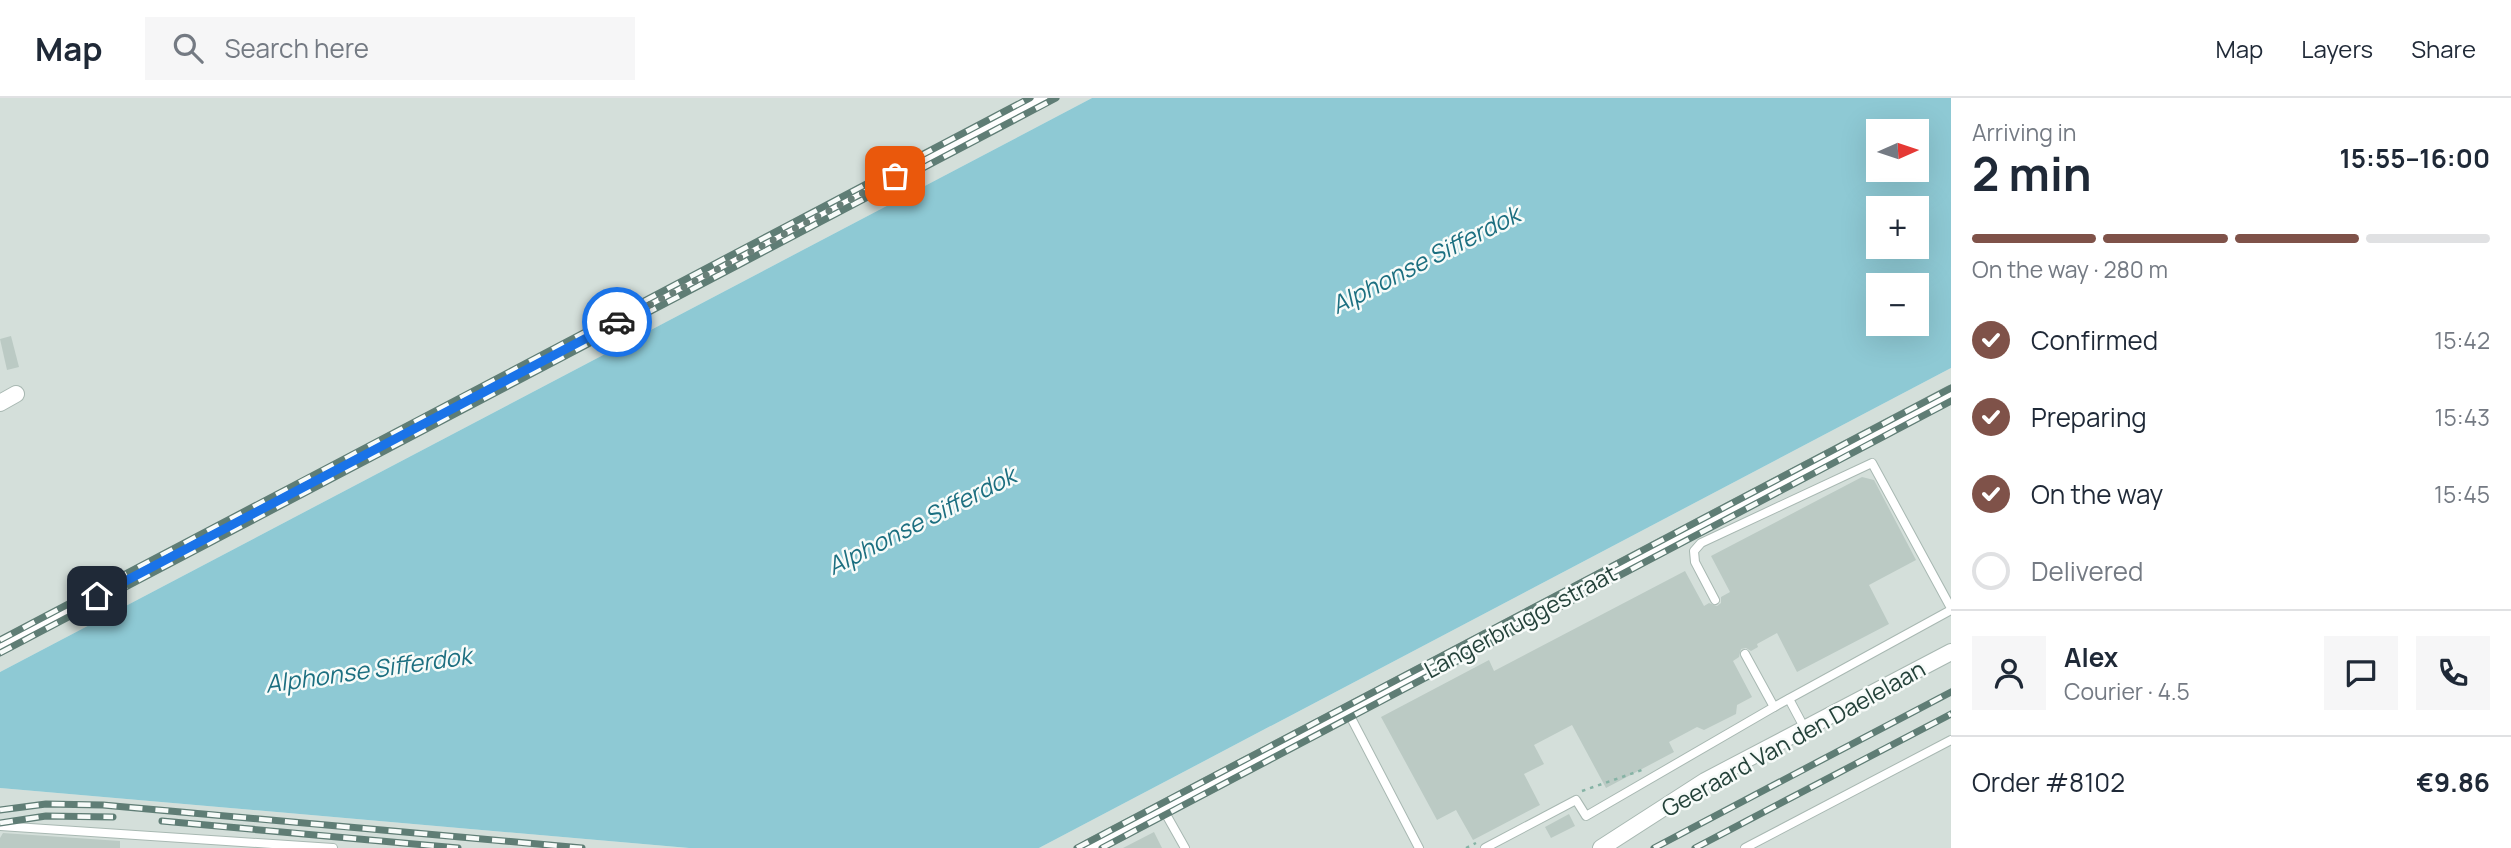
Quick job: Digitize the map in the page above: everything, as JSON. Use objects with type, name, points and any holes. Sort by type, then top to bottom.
[{"type":"street","points":[[0,403],[16,394]]},
{"type":"street","name":"Langerbruggestraat","points":[[1089,848],[1951,394]]},
{"type":"street","name":"Geeraard Van den Daelelaan","points":[[1601,848],[1705,781],[1951,652]]},
{"type":"lane","points":[[0,646],[1043,98]]},
{"type":"lane","points":[[1485,848],[1576,800],[1586,816],[1773,707],[1951,609],[1872,463],[1701,543],[1693,551],[1695,562],[1715,600]]},
{"type":"lane","points":[[1745,654],[1773,707]]},
{"type":"lane","points":[[1789,699],[1805,729]]},
{"type":"lane","points":[[1348,712],[1419,848]]},
{"type":"lane","points":[[1745,848],[1951,740]]},
{"type":"lane","points":[[1163,809],[1185,848]]},
{"type":"lane","points":[[0,826],[333,848]]},
{"type":"shaded area","points":[[0,98],[1092,98],[0,672]]},
{"type":"shaded area","points":[[1951,368],[1951,848],[1039,848]]},
{"type":"shaded area","points":[[0,788],[689,848],[0,848]]},
{"type":"water","name":"Alphonse Sifferdok","points":[[1092,98],[1951,98],[1951,368],[1039,848],[689,848],[0,788],[0,672]]},
{"type":"building","points":[[11,336],[19,367],[7,370],[0,339]]},
{"type":"building","points":[[1862,477],[1874,480],[1916,560],[1869,585],[1889,624],[1797,672],[1777,633],[1757,644],[1758,647],[1751,651],[1741,649],[1739,657],[1733,661],[1752,697],[1737,705],[1736,714],[1704,730],[1697,727],[1669,742],[1674,752],[1606,788],[1572,725],[1534,745],[1544,764],[1524,774],[1540,805],[1473,840],[1456,810],[1437,820],[1381,717],[1489,660],[1494,671],[1685,571],[1704,606],[1709,603],[1717,606],[1721,603],[1721,597],[1730,592],[1711,556]]},
{"type":"building","points":[[1569,814],[1575,826],[1551,838],[1545,827]]},
{"type":"building","points":[[1154,832],[1162,848],[1123,848]]},
{"type":"building","points":[[3,833],[120,841],[120,848],[0,848]]},
{"type":"railway","points":[[0,640],[1030,98]]},
{"type":"railway","points":[[0,653],[1056,98]]},
{"type":"railway","points":[[1077,848],[1951,388]]},
{"type":"railway","points":[[1102,848],[1951,401]]},
{"type":"railway","points":[[1654,848],[1951,692]]},
{"type":"railway","points":[[1695,848],[1951,714]]},
{"type":"railway","points":[[0,810],[46,804],[103,805],[582,848]]},
{"type":"railway","points":[[0,823],[46,816],[113,817]]},
{"type":"railway","points":[[162,821],[458,848]]},
{"type":"way so far","points":[[617,322],[895,176]]},
{"type":"route","points":[[97,596],[617,322]]}]
